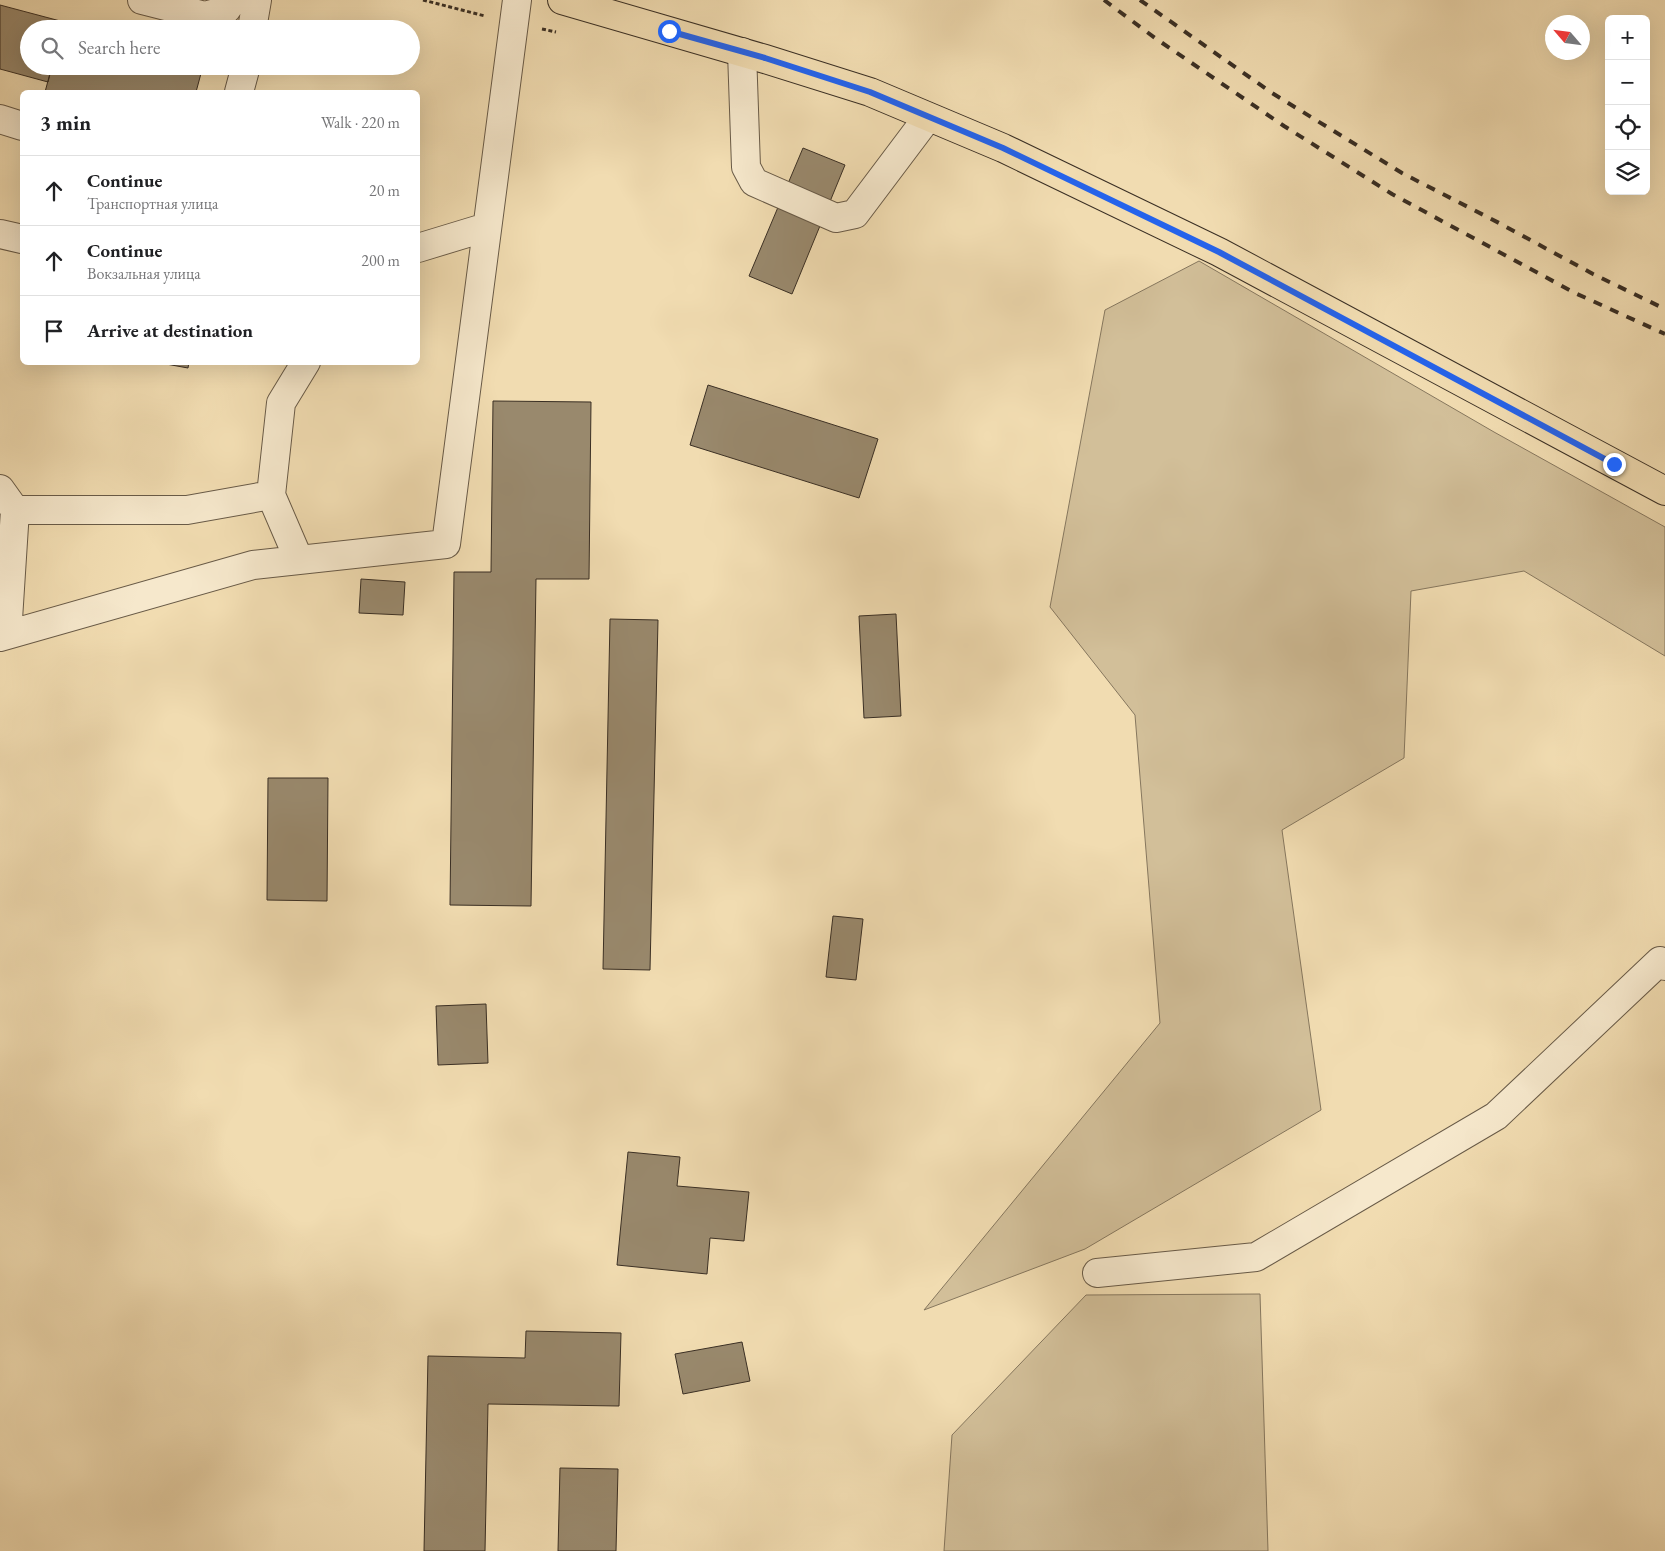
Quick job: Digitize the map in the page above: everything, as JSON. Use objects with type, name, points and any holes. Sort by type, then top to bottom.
[{"type":"main road","points":[[562,0],[753,55],[870,92],[1003,148],[1219,252],[1665,491]]},
{"type":"street","points":[[142,0],[205,16],[226,10],[234,0]]},
{"type":"street","points":[[254,20],[257,0]]},
{"type":"street","points":[[271,495],[188,510],[7,500],[4,636],[253,564],[446,544],[517,0]]},
{"type":"street","points":[[753,55],[746,167],[754,182],[836,218],[855,214],[928,117]]},
{"type":"street","points":[[240,90],[244,75]]},
{"type":"street","points":[[0,119],[20,125]]},
{"type":"street","points":[[420,247],[487,227]]},
{"type":"street","points":[[0,234],[20,239]]},
{"type":"street","points":[[299,560],[271,495],[281,403],[304,365]]},
{"type":"street","points":[[1096,1273],[1256,1257],[1496,1116],[1663,960]]},
{"type":"shaded area","points":[[1199,261],[1494,432],[1665,527],[1665,656],[1524,571],[1411,591],[1404,758],[1282,830],[1321,1110],[1085,1249],[924,1310],[1160,1023],[1135,715],[1050,607],[1105,310]]},
{"type":"shaded area","points":[[1260,1294],[1268,1551],[944,1551],[952,1435],[1086,1295]]},
{"type":"building","points":[[0,5],[56,20],[20,20],[20,74],[0,69]]},
{"type":"building","points":[[22,75],[50,75],[48,82]]},
{"type":"building","points":[[50,75],[201,75],[197,90],[46,90]]},
{"type":"building","points":[[803,148],[845,165],[792,294],[749,276]]},
{"type":"building","points":[[172,365],[188,365],[188,368]]},
{"type":"building","points":[[708,385],[878,439],[859,498],[690,445]]},
{"type":"building","points":[[493,401],[591,402],[589,579],[536,579],[531,906],[450,905],[454,572],[491,572]]},
{"type":"building","points":[[361,579],[405,582],[403,615],[359,613]]},
{"type":"building","points":[[896,614],[901,716],[864,718],[859,616]]},
{"type":"building","points":[[610,619],[658,620],[650,970],[603,969]]},
{"type":"building","points":[[268,778],[328,778],[327,901],[267,900]]},
{"type":"building","points":[[833,916],[863,919],[856,980],[826,977]]},
{"type":"building","points":[[486,1004],[488,1063],[438,1065],[436,1006]]},
{"type":"building","points":[[628,1152],[680,1157],[677,1186],[749,1192],[744,1241],[710,1238],[707,1274],[617,1265]]},
{"type":"building","points":[[526,1331],[621,1333],[619,1406],[488,1404],[485,1551],[424,1551],[428,1356],[525,1358]]},
{"type":"building","points":[[742,1342],[750,1381],[683,1394],[675,1354]]},
{"type":"building","points":[[560,1468],[618,1469],[616,1551],[558,1551]]},
{"type":"railway","points":[[1104,0],[1155,38],[1284,126],[1392,194],[1575,293],[1665,334]]},
{"type":"railway","points":[[1140,0],[1272,93],[1402,173],[1593,274],[1665,309]]},
{"type":"route","points":[[669,31],[765,58],[870,92],[1003,148],[1219,252],[1614,464]]}]
